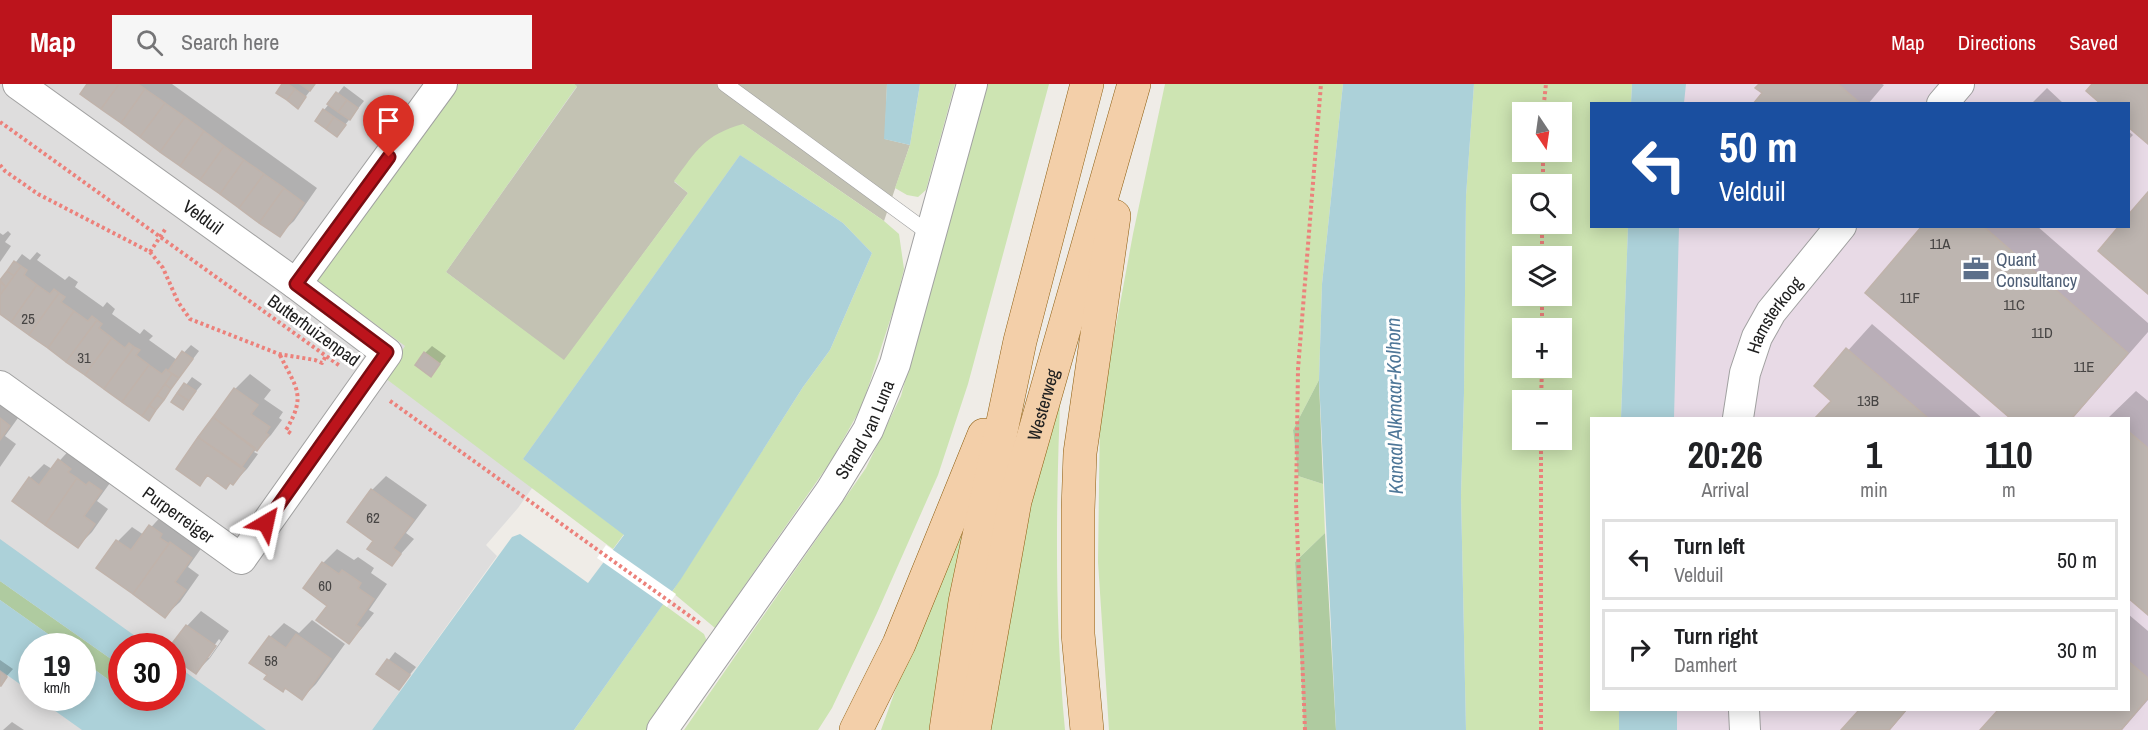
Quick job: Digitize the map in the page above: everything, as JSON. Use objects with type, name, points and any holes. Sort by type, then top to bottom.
[{"type":"main road","name":"Westerweg","points":[[946,730],[965,602],[1020,341],[1087,84]]},
{"type":"main road","name":"Westerweg","points":[[974,730],[1015,501],[1132,89]]},
{"type":"main road","points":[[1087,730],[1078,634],[1080,453],[1132,89]]},
{"type":"main road","points":[[856,730],[899,644],[1020,341]]},
{"type":"street","name":"Velduil","points":[[18,84],[387,352]]},
{"type":"street","points":[[296,284],[442,84]]},
{"type":"street","name":"Strand van Luna","points":[[662,730],[830,492],[868,430],[895,364],[972,84]]},
{"type":"street","points":[[1944,102],[1959,84]]},
{"type":"street","name":"Hamsterkoog","points":[[1738,417],[1745,373],[1757,337],[1771,312],[1839,228]]},
{"type":"street","name":"Purperreiger","points":[[0,386],[241,559],[387,352]]},
{"type":"street","points":[[1744,711],[1745,730]]},
{"type":"lane","points":[[725,84],[930,234]]},
{"type":"path","points":[[1305,730],[1296,502],[1298,369],[1321,84]]},
{"type":"path","points":[[1544,102],[1546,84]]},
{"type":"path","name":"Butterhuizenpad","points":[[0,122],[671,602]]},
{"type":"path","points":[[0,165],[4,171],[38,194],[150,252],[163,268],[178,302],[190,319],[279,354],[322,363],[326,356]]},
{"type":"path","points":[[279,354],[299,400],[296,414],[286,430],[318,451]]},
{"type":"path","points":[[1541,450],[1541,730]]},
{"type":"shaded area","points":[[0,84],[853,84],[563,444],[518,508],[486,545],[497,556],[372,730],[0,730]]},
{"type":"shaded area","points":[[574,84],[887,84],[885,139],[910,145],[884,221],[743,124],[674,182],[688,193],[564,361],[446,272],[577,87]]},
{"type":"shaded area","points":[[1663,84],[2148,84],[2148,730],[1651,730],[1651,711],[2130,711],[2130,417],[1644,417],[1651,228],[2130,228],[2130,102],[1661,102]]},
{"type":"green space","points":[[459,84],[574,84],[577,86],[446,272],[564,360],[688,193],[674,181],[702,145],[730,128],[743,124],[884,221],[899,234],[904,269],[896,302],[862,406],[831,461],[715,628],[672,592],[803,387],[830,350],[872,253],[843,223],[740,155],[523,459],[624,534],[613,549],[385,378],[405,346],[317,281]]},
{"type":"green space","points":[[920,84],[955,84],[926,190],[918,197],[907,195],[895,188],[910,145]]},
{"type":"green space","points":[[985,84],[1049,84],[968,384],[938,475],[877,613],[832,708],[818,730],[684,730],[866,468],[901,396]]},
{"type":"green space","points":[[1165,84],[1343,84],[1322,284],[1319,380],[1293,430],[1298,476],[1323,484],[1325,533],[1295,562],[1304,730],[1109,730],[1098,562],[1100,412],[1133,234]]},
{"type":"green space","points":[[1474,84],[1632,84],[1631,102],[1590,102],[1590,228],[1628,228],[1621,417],[1590,417],[1590,711],[1619,711],[1619,730],[1466,730],[1461,495],[1466,196]]},
{"type":"green space","points":[[1061,380],[1057,555],[1059,643],[1065,730],[988,730],[1019,554]]},
{"type":"green space","points":[[1319,380],[1323,484],[1298,476],[1293,430]]},
{"type":"green space","points":[[963,529],[929,730],[881,730],[908,655]]},
{"type":"green space","points":[[1325,533],[1336,730],[1304,730],[1295,562]]},
{"type":"green space","points":[[0,581],[74,633],[47,633],[0,600]]},
{"type":"green space","points":[[663,604],[704,634],[708,644],[647,730],[574,730]]},
{"type":"green space","points":[[96,648],[108,657],[108,679],[96,671]]},
{"type":"water","points":[[887,84],[920,84],[910,145],[884,139]]},
{"type":"water","name":"Kanaal Alkmaar-Kolhorn","points":[[1343,84],[1474,84],[1466,196],[1461,495],[1466,730],[1336,730],[1319,380],[1322,284]]},
{"type":"water","points":[[1632,84],[1686,84],[1684,102],[1631,102]]},
{"type":"water","points":[[740,155],[843,223],[872,253],[830,350],[803,387],[681,579],[574,730],[372,730],[512,537],[520,534],[588,583],[624,535],[523,459]]},
{"type":"water","points":[[1628,228],[1679,228],[1674,417],[1621,417]]},
{"type":"water","points":[[0,539],[131,633],[108,633],[108,657],[96,648],[96,633],[74,633],[0,581]]},
{"type":"water","points":[[0,600],[47,633],[18,633],[18,683],[0,670]]},
{"type":"water","points":[[96,671],[108,679],[108,711],[186,711],[186,672],[266,730],[82,730],[55,711],[96,711]]},
{"type":"water","points":[[1619,711],[1677,711],[1677,730],[1619,730]]},
{"type":"pier","points":[[606,545],[676,594],[667,607],[597,558]]},
{"type":"building","points":[[87,84],[119,84],[101,109],[80,94]]},
{"type":"building","points":[[119,84],[138,84],[145,89],[121,123],[101,109]]},
{"type":"building","points":[[282,84],[288,84],[295,89],[287,100],[276,93]]},
{"type":"building","points":[[300,84],[315,84],[310,91]]},
{"type":"building","points":[[1759,84],[1838,84],[1859,102],[1755,102],[1762,93],[1755,88]]},
{"type":"building","points":[[2092,84],[2148,84],[2148,144],[2130,129],[2130,102],[2099,102],[2086,91]]},
{"type":"building","points":[[145,89],[165,103],[140,137],[121,123]]},
{"type":"building","points":[[295,89],[306,97],[298,109],[287,100]]},
{"type":"building","points":[[336,92],[347,100],[338,112],[327,104]]},
{"type":"building","points":[[347,100],[358,108],[350,120],[338,112]]},
{"type":"building","points":[[165,103],[185,117],[160,152],[140,137]]},
{"type":"building","points":[[323,109],[334,117],[326,129],[315,121]]},
{"type":"building","points":[[185,117],[204,131],[180,166],[160,152]]},
{"type":"building","points":[[334,117],[346,125],[337,137],[326,129]]},
{"type":"building","points":[[204,131],[224,146],[200,180],[180,166]]},
{"type":"building","points":[[224,146],[244,160],[220,194],[200,180]]},
{"type":"building","points":[[244,160],[264,174],[239,208],[220,194]]},
{"type":"building","points":[[264,174],[284,188],[259,223],[239,208]]},
{"type":"building","points":[[284,188],[304,203],[280,237],[259,223]]},
{"type":"building","points":[[2148,192],[2148,294],[2098,251],[2117,228],[2130,228],[2130,213]]},
{"type":"building","points":[[1920,228],[1985,228],[2128,353],[2073,417],[2009,417],[1865,293]]},
{"type":"building","points":[[14,261],[21,266],[14,276],[7,271]]},
{"type":"building","points":[[21,266],[27,270],[24,275],[37,285],[11,322],[0,314],[0,295]]},
{"type":"building","points":[[7,271],[14,276],[6,287],[0,280]]},
{"type":"building","points":[[0,282],[6,287],[0,295]]},
{"type":"building","points":[[37,285],[50,294],[54,289],[59,293],[29,335],[11,322]]},
{"type":"building","points":[[59,293],[65,297],[61,302],[74,311],[48,348],[29,335]]},
{"type":"building","points":[[74,311],[88,321],[92,316],[97,320],[66,362],[48,348]]},
{"type":"building","points":[[97,320],[102,324],[99,328],[112,338],[85,375],[66,362]]},
{"type":"building","points":[[112,338],[125,348],[129,343],[134,347],[104,389],[85,375]]},
{"type":"building","points":[[134,347],[140,350],[136,355],[149,365],[122,402],[104,389]]},
{"type":"building","points":[[1846,348],[1927,417],[1816,417],[1831,401],[1814,386]]},
{"type":"building","points":[[182,351],[193,359],[179,378],[168,371]]},
{"type":"building","points":[[424,352],[440,364],[431,377],[415,365]]},
{"type":"building","points":[[149,365],[162,374],[166,369],[172,374],[142,416],[122,402]]},
{"type":"building","points":[[172,374],[179,378],[171,389],[165,384]]},
{"type":"building","points":[[184,383],[196,391],[189,401],[177,393]]},
{"type":"building","points":[[165,384],[171,389],[164,400],[157,395]]},
{"type":"building","points":[[234,388],[258,405],[251,414],[270,427],[266,433],[269,435],[257,451],[213,417]]},
{"type":"building","points":[[177,393],[189,401],[183,410],[171,402]]},
{"type":"building","points":[[157,395],[164,400],[156,410],[149,405]]},
{"type":"building","points":[[149,405],[156,410],[149,421],[142,416]]},
{"type":"building","points":[[213,417],[255,448],[241,468],[198,437]]},
{"type":"building","points":[[0,418],[10,426],[0,440]]},
{"type":"building","points":[[2130,433],[2148,448],[2148,615],[2130,600]]},
{"type":"building","points":[[198,437],[245,469],[233,485],[230,483],[226,489],[207,475],[200,486],[176,469]]},
{"type":"building","points":[[58,459],[71,469],[68,472],[77,478],[45,525],[12,501],[29,477],[39,485]]},
{"type":"building","points":[[77,478],[86,485],[89,482],[102,491],[84,516],[95,524],[78,548],[45,525]]},
{"type":"building","points":[[371,489],[414,520],[393,548],[401,554],[392,566],[367,549],[373,541],[347,522]]},
{"type":"building","points":[[149,525],[162,534],[160,538],[169,544],[133,594],[96,568],[116,540],[131,550]]},
{"type":"building","points":[[170,542],[192,558],[175,582],[186,590],[165,618],[133,594]]},
{"type":"building","points":[[322,562],[339,574],[342,570],[361,583],[358,588],[374,599],[356,625],[361,628],[349,644],[316,620],[327,606],[303,588]]},
{"type":"building","points":[[186,625],[216,646],[196,674],[186,667],[186,633],[180,633]]},
{"type":"building","points":[[296,634],[331,659],[302,700],[285,688],[283,692],[264,679],[267,675],[249,663],[269,636],[286,648]]},
{"type":"building","points":[[387,659],[410,675],[399,690],[376,674]]},
{"type":"building","points":[[2130,663],[2148,678],[2148,698],[2121,730],[1980,730],[1997,711],[2130,711]]},
{"type":"building","points":[[0,672],[7,677],[1,686],[0,686]]},
{"type":"building","points":[[1858,711],[1905,711],[1889,730],[1841,730]]},
{"type":"place","name":"Quant Consultancy","points":[[1976,269]]},
{"type":"route","points":[[266,523],[387,352],[296,284],[389,157]]}]
